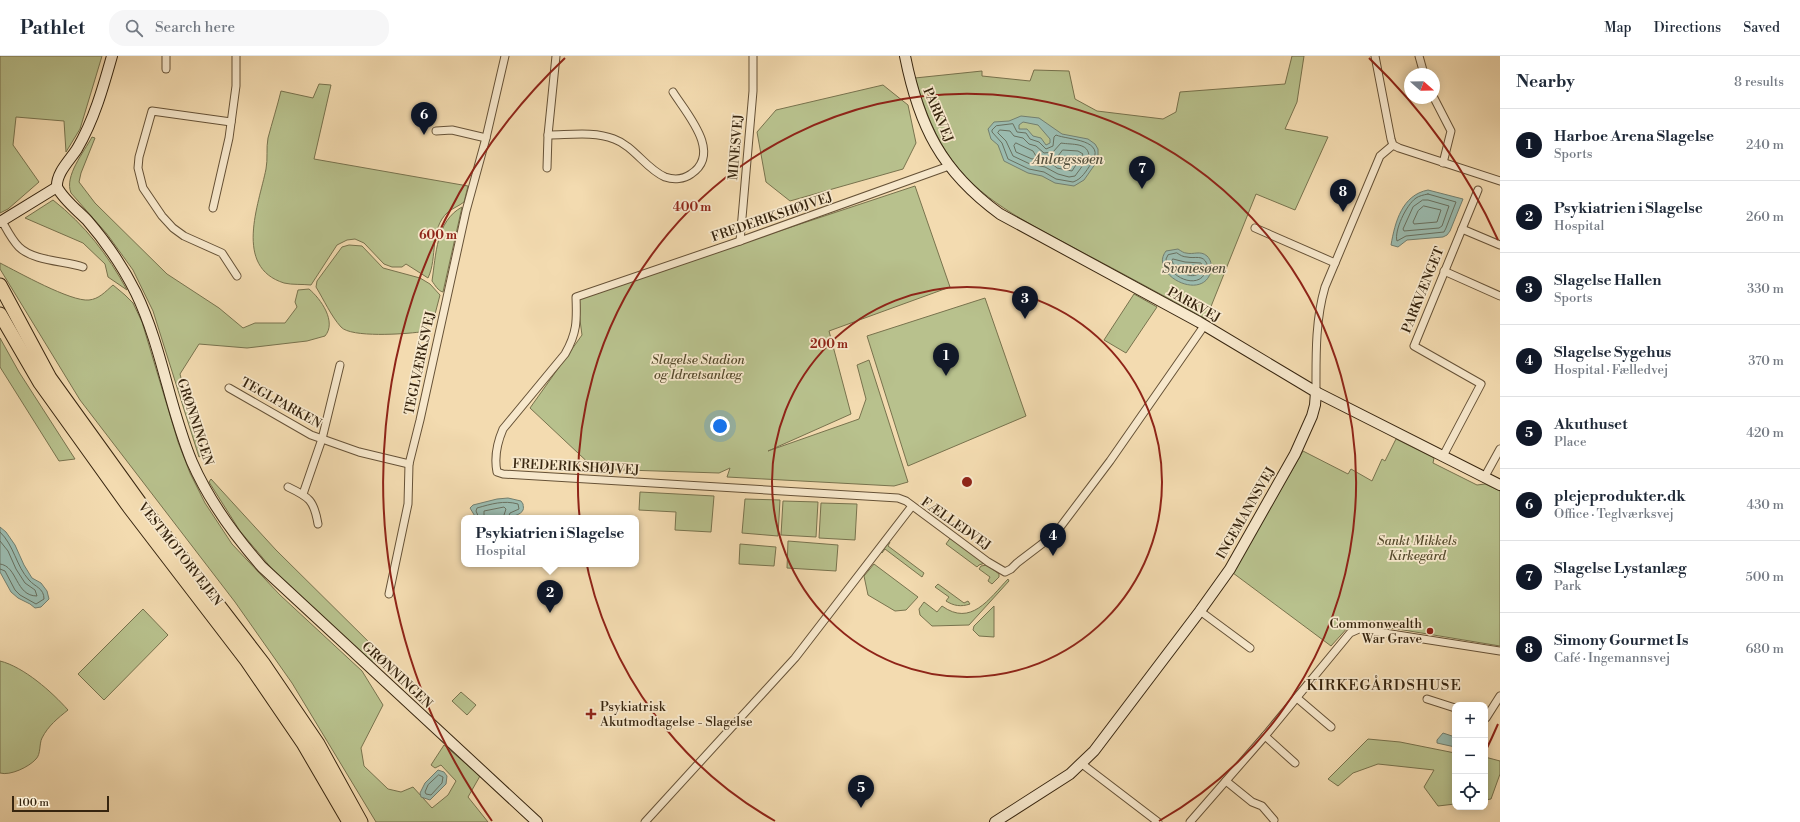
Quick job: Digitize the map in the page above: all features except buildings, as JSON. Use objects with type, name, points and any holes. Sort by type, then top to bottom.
[{"type":"highway","name":"VESTMOTORVEJEN","points":[[0,284],[50,378],[140,503],[263,663],[318,744],[361,822]]},
{"type":"highway","name":"VESTMOTORVEJEN","points":[[0,314],[40,383],[129,507],[251,667],[303,743],[349,822]]},
{"type":"street","points":[[83,266],[49,260],[19,248],[1,222],[57,187],[58,178],[76,150],[94,116],[112,56]]},
{"type":"street","points":[[166,56],[166,69]]},
{"type":"street","points":[[213,208],[230,138],[236,86],[236,56]]},
{"type":"street","name":"TEGLVÆRKSVEJ","points":[[390,594],[408,504],[409,464],[465,217],[486,138],[505,56]]},
{"type":"street","points":[[547,168],[548,135],[556,56]]},
{"type":"street","name":"MINESVEJ","points":[[740,241],[753,90],[753,56]]},
{"type":"street","name":"PARKVEJ","points":[[905,56],[918,108],[931,139],[949,166],[963,182],[1000,214],[1204,326],[1316,392],[1500,485]]},
{"type":"street","points":[[1375,56],[1390,139],[1393,145],[1500,181]]},
{"type":"street","points":[[1419,56],[1422,68]]},
{"type":"street","points":[[548,135],[598,134],[606,136],[625,145],[659,174],[676,179],[684,178],[692,174],[698,168],[702,160],[704,149],[702,137],[673,92]]},
{"type":"street","points":[[1437,104],[1451,131],[1443,163]]},
{"type":"street","points":[[232,122],[152,111],[138,168],[143,188],[162,216],[184,236],[222,253],[237,276]]},
{"type":"street","points":[[436,131],[452,130],[486,138]]},
{"type":"street","name":"INGEMANNSVEJ","points":[[995,822],[1070,774],[1082,764],[1094,751],[1200,611],[1230,568],[1295,454],[1312,416],[1316,392],[1317,340],[1320,306],[1325,286],[1380,156],[1393,145]]},
{"type":"street","name":"FREDERIKSHØJVEJ","points":[[912,506],[898,498],[889,497],[510,475],[497,472],[496,452],[498,440],[503,429],[565,354],[571,343],[577,320],[576,297],[740,241],[949,166]]},
{"type":"street","name":"GRØNNINGEN","points":[[57,187],[108,247],[135,291],[153,335],[181,432],[192,461],[206,491],[241,543],[280,585],[537,822]]},
{"type":"street","name":"PARKVÆNGET","points":[[1443,456],[1482,384],[1414,346],[1478,190]]},
{"type":"street","points":[[1255,228],[1335,263]]},
{"type":"street","points":[[1462,230],[1500,246]]},
{"type":"street","points":[[1444,271],[1500,296]]},
{"type":"street","name":"FÆLLEDVEJ","points":[[645,822],[795,658],[912,506],[988,562],[1005,572],[1011,569],[1017,562],[1055,534],[1114,455],[1204,326]]},
{"type":"street","name":"TEGLPARKEN","points":[[303,494],[322,439],[340,365]]},
{"type":"street","name":"TEGLPARKEN","points":[[229,388],[297,428],[322,439],[359,452],[409,464]]},
{"type":"street","points":[[1484,478],[1500,449]]},
{"type":"street","points":[[288,487],[303,494],[311,500],[315,507],[318,524]]},
{"type":"street","points":[[1200,611],[1250,648]]},
{"type":"street","points":[[1190,822],[1354,630],[1359,629],[1500,651]]},
{"type":"street","points":[[1488,715],[1500,696]]},
{"type":"street","points":[[1297,698],[1331,727]]},
{"type":"street","points":[[1427,699],[1452,707]]},
{"type":"street","points":[[1265,736],[1295,763]]},
{"type":"street","points":[[1082,764],[1158,822]]},
{"type":"street","points":[[1226,780],[1252,802],[1262,806],[1274,820]]},
{"type":"green space","points":[[0,56],[102,56],[80,129],[66,152],[64,121],[16,117],[13,145],[39,182],[8,209],[0,213]]},
{"type":"green space","points":[[1292,56],[1304,56],[1297,102],[1285,129],[1328,137],[1295,210],[1256,194],[1206,319],[1029,223],[996,203],[981,191],[954,163],[941,143],[926,111],[915,78],[982,71],[982,76],[1030,81],[1034,70],[1069,71],[1075,99],[1097,111],[1163,119],[1176,112],[1180,92],[1285,84]]},
{"type":"green space","points":[[319,84],[331,85],[314,159],[468,186],[464,202],[448,212],[438,227],[433,261],[428,278],[406,264],[402,267],[392,267],[384,264],[364,243],[355,239],[347,240],[337,245],[311,285],[284,283],[268,275],[259,263],[254,249],[253,233],[255,216],[266,169],[268,138],[281,91],[313,98]]},
{"type":"green space","points":[[883,85],[908,105],[916,143],[903,169],[790,201],[766,182],[757,132],[776,110]]},
{"type":"green space","points":[[92,137],[95,138],[79,182],[95,203],[167,274],[219,308],[243,328],[255,323],[285,323],[297,307],[295,302],[298,290],[309,289],[314,293],[326,311],[329,324],[325,336],[307,341],[247,348],[199,344],[180,374],[201,456],[199,457],[153,311],[133,270],[107,234],[71,193],[70,179],[72,172]]},
{"type":"green space","name":"Slagelse Stadion og Idrætsanlæg","points":[[915,186],[950,287],[829,331],[851,414],[768,451],[859,419],[866,399],[857,365],[869,360],[908,482],[894,486],[727,477],[730,468],[719,473],[595,469],[530,408],[582,335],[577,298]]},
{"type":"green space","points":[[53,200],[65,210],[95,241],[120,277],[127,290],[108,277],[105,264],[83,243],[25,218]]},
{"type":"green space","points":[[462,207],[443,292],[438,289],[432,281],[436,250],[442,230],[447,221],[453,213]]},
{"type":"green space","points":[[349,245],[362,246],[383,268],[420,278],[430,284],[440,295],[434,318],[420,332],[403,334],[355,333],[341,327],[337,323],[316,287],[317,281],[342,247]]},
{"type":"green space","points":[[0,263],[44,286],[81,299],[89,300],[96,298],[102,295],[113,285],[133,303],[142,322],[178,442],[190,473],[205,503],[232,544],[280,595],[362,671],[383,705],[361,748],[364,766],[388,789],[401,792],[413,787],[432,808],[448,795],[456,781],[441,765],[435,768],[431,765],[444,745],[480,776],[468,797],[488,822],[376,822],[292,683],[235,602],[80,400],[0,269]]},
{"type":"green space","points":[[1134,294],[1157,307],[1126,353],[1104,340]]},
{"type":"green space","points":[[985,298],[1026,416],[908,466],[867,336]]},
{"type":"green space","points":[[0,338],[19,372],[75,459],[59,461],[0,367]]},
{"type":"green space","name":"Sankt Mikkels Kirkegård","points":[[1396,439],[1434,458],[1433,463],[1477,485],[1485,484],[1500,491],[1500,646],[1355,622],[1350,625],[1331,646],[1233,573],[1303,451],[1348,474],[1351,469],[1372,481],[1382,459],[1385,461]]},
{"type":"green space","points":[[211,479],[276,550],[381,654],[373,664],[273,570],[240,531],[209,482]]},
{"type":"green space","points":[[640,492],[714,496],[711,532],[675,530],[676,512],[639,510]]},
{"type":"green space","points":[[745,499],[780,500],[778,536],[742,533]]},
{"type":"green space","points":[[783,501],[818,502],[816,537],[781,535]]},
{"type":"green space","points":[[821,503],[857,504],[855,540],[819,538]]},
{"type":"green space","points":[[951,537],[985,563],[977,567],[946,544]]},
{"type":"green space","points":[[788,541],[838,545],[836,571],[787,568]]},
{"type":"green space","points":[[888,541],[890,542],[888,546],[924,573],[922,577],[885,549],[882,553],[880,551]]},
{"type":"green space","points":[[740,544],[776,547],[774,566],[739,564]]},
{"type":"green space","points":[[874,564],[918,597],[906,610],[895,611],[868,595],[864,576]]},
{"type":"green space","points":[[987,565],[999,574],[999,577],[992,584],[988,581],[990,577],[979,569],[981,566]]},
{"type":"green space","points":[[1008,579],[1009,581],[969,625],[932,626],[920,615],[919,609],[924,602],[937,612],[942,606],[952,612],[971,612],[979,608],[994,595]]},
{"type":"green space","points":[[938,584],[964,603],[968,601],[970,604],[958,606],[946,601],[949,597],[935,587]]},
{"type":"green space","points":[[994,606],[994,637],[979,636],[973,630],[974,626]]},
{"type":"green space","points":[[143,609],[168,635],[104,700],[78,674]]},
{"type":"green space","points":[[0,661],[28,674],[46,688],[68,710],[54,722],[44,734],[41,740],[38,757],[33,762],[19,770],[4,774],[0,773]]},
{"type":"green space","points":[[461,692],[476,705],[467,715],[452,701]]},
{"type":"green space","points":[[1368,739],[1400,742],[1452,752],[1452,804],[1438,806],[1424,787],[1434,770],[1378,764],[1353,773],[1338,786],[1328,779]]},
{"type":"green space","points":[[1488,758],[1500,761],[1500,774],[1491,799],[1488,800]]},
{"type":"water","name":"Anlægssøen","points":[[1021,116],[1039,118],[1062,134],[1088,139],[1095,144],[1098,149],[1098,160],[1084,180],[1074,186],[1055,183],[1042,176],[1028,173],[1004,161],[998,145],[991,139],[988,129],[994,122],[1009,121]],"holes":[[[1023,122],[1038,125],[1050,139],[1050,143],[1046,145],[1041,138],[1033,136],[1027,129],[1019,129],[1019,125]]]},
{"type":"water","points":[[1428,190],[1463,199],[1450,231],[1443,237],[1407,240],[1398,247],[1391,245],[1395,227],[1401,211],[1412,197]]},
{"type":"water","name":"Svanesøen","points":[[1178,249],[1185,253],[1202,253],[1207,256],[1210,261],[1211,271],[1206,280],[1198,285],[1188,285],[1179,282],[1170,276],[1164,268],[1162,260],[1166,251]]},
{"type":"water","points":[[508,498],[521,501],[523,504],[523,510],[515,515],[474,515],[470,508],[473,505]]},
{"type":"water","points":[[0,527],[6,532],[15,545],[32,578],[41,583],[47,591],[49,599],[41,607],[35,608],[18,598],[11,592],[0,572]]},
{"type":"water","points":[[1443,733],[1452,736],[1452,746],[1437,743],[1437,740]]},
{"type":"water","points":[[438,770],[444,772],[447,776],[446,784],[430,800],[421,797],[420,793],[425,783]]},
{"type":"place","name":"plejeprodukter.dk","points":[[424,135]]},
{"type":"place","name":"Slagelse Lystanlæg","points":[[1142,189]]},
{"type":"place","name":"Simony Gourmet Is","points":[[1343,212]]},
{"type":"place","name":"Slagelse Hallen","points":[[1025,319]]},
{"type":"place","name":"Harboe Arena Slagelse","points":[[946,376]]},
{"type":"place","name":"Slagelse Sygehus","points":[[1053,556]]},
{"type":"place","name":"Psykiatrien i Slagelse","points":[[550,613]]},
{"type":"place","name":"Commonwealth War Grave","points":[[1430,631]]},
{"type":"place","name":"Psykiatrisk Akutmodtagelse - Slagelse","points":[[591,714]]},
{"type":"place","name":"Akuthuset","points":[[861,808]]},
{"type":"district","name":"KIRKEGÅRDSHUSE","points":[[1384,685]]}]
